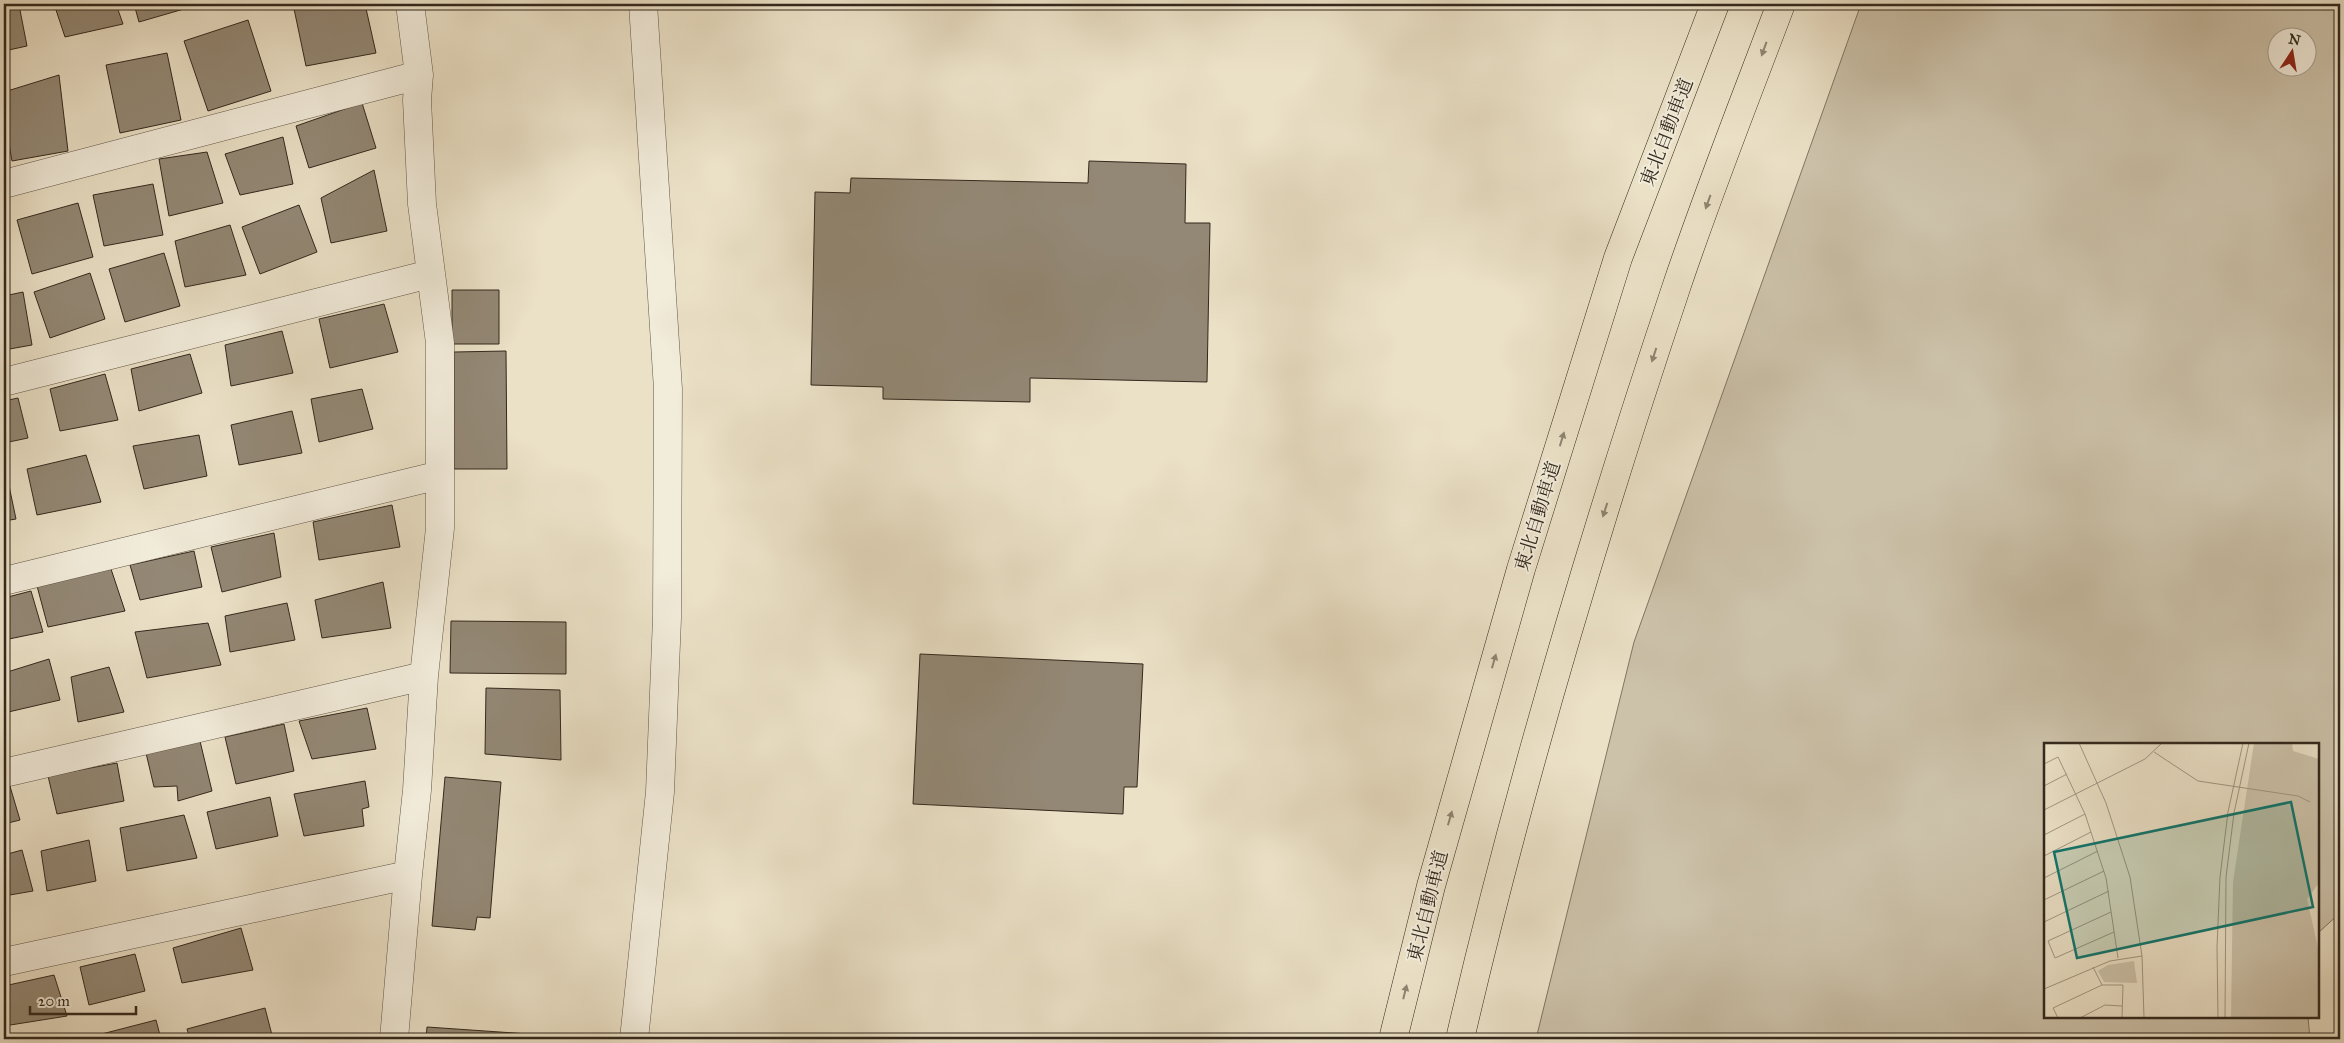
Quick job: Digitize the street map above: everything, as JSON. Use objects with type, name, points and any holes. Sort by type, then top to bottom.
[{"type":"highway","name":"東北自動車道","points":[[1393,1039],[1430,886],[1524,560],[1618,258],[1715,4]]},
{"type":"highway","points":[[1460,1039],[1492,903],[1581,582],[1678,282],[1781,4]]},
{"type":"street","points":[[394,1039],[408,875],[418,790],[424,676],[440,528],[440,343],[422,204],[418,100],[419,75],[410,4]]},
{"type":"street","points":[[634,1039],[660,792],[667,618],[668,389],[643,4]]},
{"type":"street","points":[[4,184],[419,75]]},
{"type":"street","points":[[4,382],[430,274]]},
{"type":"street","points":[[4,581],[440,475]]},
{"type":"street","points":[[4,773],[424,676]]},
{"type":"street","points":[[4,962],[408,875]]},
{"type":"shaded area","points":[[1861,4],[2340,4],[2340,913],[2319,932],[2319,743],[2044,743],[2044,1018],[2308,1018],[2310,1039],[1536,1039],[1634,642]]},
{"type":"building","points":[[54,4],[116,4],[123,24],[65,37]]},
{"type":"building","points":[[134,4],[201,4],[139,22]]},
{"type":"building","points":[[293,4],[365,4],[376,53],[306,66]]},
{"type":"building","points":[[19,5],[27,46],[4,51],[4,9]]},
{"type":"building","points":[[248,20],[271,91],[208,111],[184,41]]},
{"type":"building","points":[[167,53],[181,120],[120,133],[106,65]]},
{"type":"building","points":[[59,75],[68,151],[12,161],[4,116],[4,92]]},
{"type":"building","points":[[362,103],[376,148],[309,168],[296,126]]},
{"type":"building","points":[[283,137],[293,184],[240,195],[225,154]]},
{"type":"building","points":[[207,152],[223,203],[169,216],[159,159]]},
{"type":"building","points":[[1089,161],[1186,164],[1185,223],[1210,223],[1207,382],[1030,378],[1030,402],[883,399],[883,387],[811,385],[815,192],[850,193],[851,178],[1088,183]]},
{"type":"building","points":[[374,170],[387,231],[331,243],[321,198]]},
{"type":"building","points":[[153,184],[163,235],[104,246],[93,195]]},
{"type":"building","points":[[78,203],[93,257],[32,274],[17,220]]},
{"type":"building","points":[[299,205],[317,252],[260,274],[242,227]]},
{"type":"building","points":[[230,225],[246,275],[185,287],[175,241]]},
{"type":"building","points":[[164,253],[180,306],[125,322],[109,269]]},
{"type":"building","points":[[90,273],[105,319],[50,338],[34,292]]},
{"type":"building","points":[[452,290],[499,290],[499,344],[452,344]]},
{"type":"building","points":[[23,292],[32,345],[4,350],[4,296]]},
{"type":"building","points":[[384,304],[398,352],[330,368],[319,319]]},
{"type":"building","points":[[282,331],[293,373],[231,386],[225,345]]},
{"type":"building","points":[[506,351],[507,469],[454,469],[454,352]]},
{"type":"building","points":[[190,354],[202,393],[139,411],[131,369]]},
{"type":"building","points":[[105,374],[118,420],[60,431],[50,389]]},
{"type":"building","points":[[362,389],[373,429],[319,442],[311,399]]},
{"type":"building","points":[[18,398],[28,438],[4,443],[4,401]]},
{"type":"building","points":[[292,411],[302,453],[239,465],[231,425]]},
{"type":"building","points":[[199,435],[207,476],[144,489],[133,446]]},
{"type":"building","points":[[86,455],[101,502],[37,515],[27,469]]},
{"type":"building","points":[[8,481],[16,519],[4,521],[4,482]]},
{"type":"building","points":[[392,505],[400,547],[319,560],[313,522]]},
{"type":"building","points":[[274,533],[281,577],[222,592],[211,547]]},
{"type":"building","points":[[194,551],[202,587],[140,600],[130,565]]},
{"type":"building","points":[[111,569],[125,611],[48,627],[37,586]]},
{"type":"building","points":[[383,582],[391,628],[322,638],[315,600]]},
{"type":"building","points":[[31,591],[43,632],[4,640],[4,598]]},
{"type":"building","points":[[287,603],[295,640],[230,652],[225,616]]},
{"type":"building","points":[[451,621],[566,622],[566,674],[450,673]]},
{"type":"building","points":[[208,623],[221,665],[147,678],[135,632]]},
{"type":"building","points":[[920,654],[1143,664],[1137,787],[1124,787],[1123,814],[913,804]]},
{"type":"building","points":[[49,659],[60,700],[4,713],[4,673]]},
{"type":"building","points":[[109,667],[124,712],[78,722],[71,677]]},
{"type":"building","points":[[486,688],[560,690],[561,760],[485,754]]},
{"type":"building","points":[[367,708],[376,749],[312,759],[299,721]]},
{"type":"building","points":[[284,724],[294,771],[236,784],[225,737]]},
{"type":"building","points":[[199,737],[212,791],[178,801],[177,786],[154,787],[146,753]]},
{"type":"building","points":[[117,763],[124,801],[57,814],[48,776]]},
{"type":"building","points":[[445,777],[501,782],[490,918],[477,917],[475,930],[432,926]]},
{"type":"building","points":[[365,781],[369,807],[362,809],[364,826],[304,836],[294,794]]},
{"type":"building","points":[[9,783],[20,820],[4,824],[4,785]]},
{"type":"building","points":[[270,797],[278,836],[216,849],[207,812]]},
{"type":"building","points":[[184,815],[197,858],[127,871],[120,828]]},
{"type":"building","points":[[89,840],[96,881],[47,891],[41,851]]},
{"type":"building","points":[[22,850],[33,891],[4,896],[4,855]]},
{"type":"building","points":[[241,928],[253,970],[182,983],[173,948]]},
{"type":"building","points":[[135,954],[145,991],[89,1005],[80,967]]},
{"type":"building","points":[[54,975],[67,1016],[4,1026],[4,986]]},
{"type":"building","points":[[265,1008],[273,1039],[190,1039],[187,1029]]},
{"type":"building","points":[[156,1020],[161,1039],[95,1039],[94,1036]]},
{"type":"building","points":[[427,1027],[543,1035],[543,1039],[426,1039]]}]
